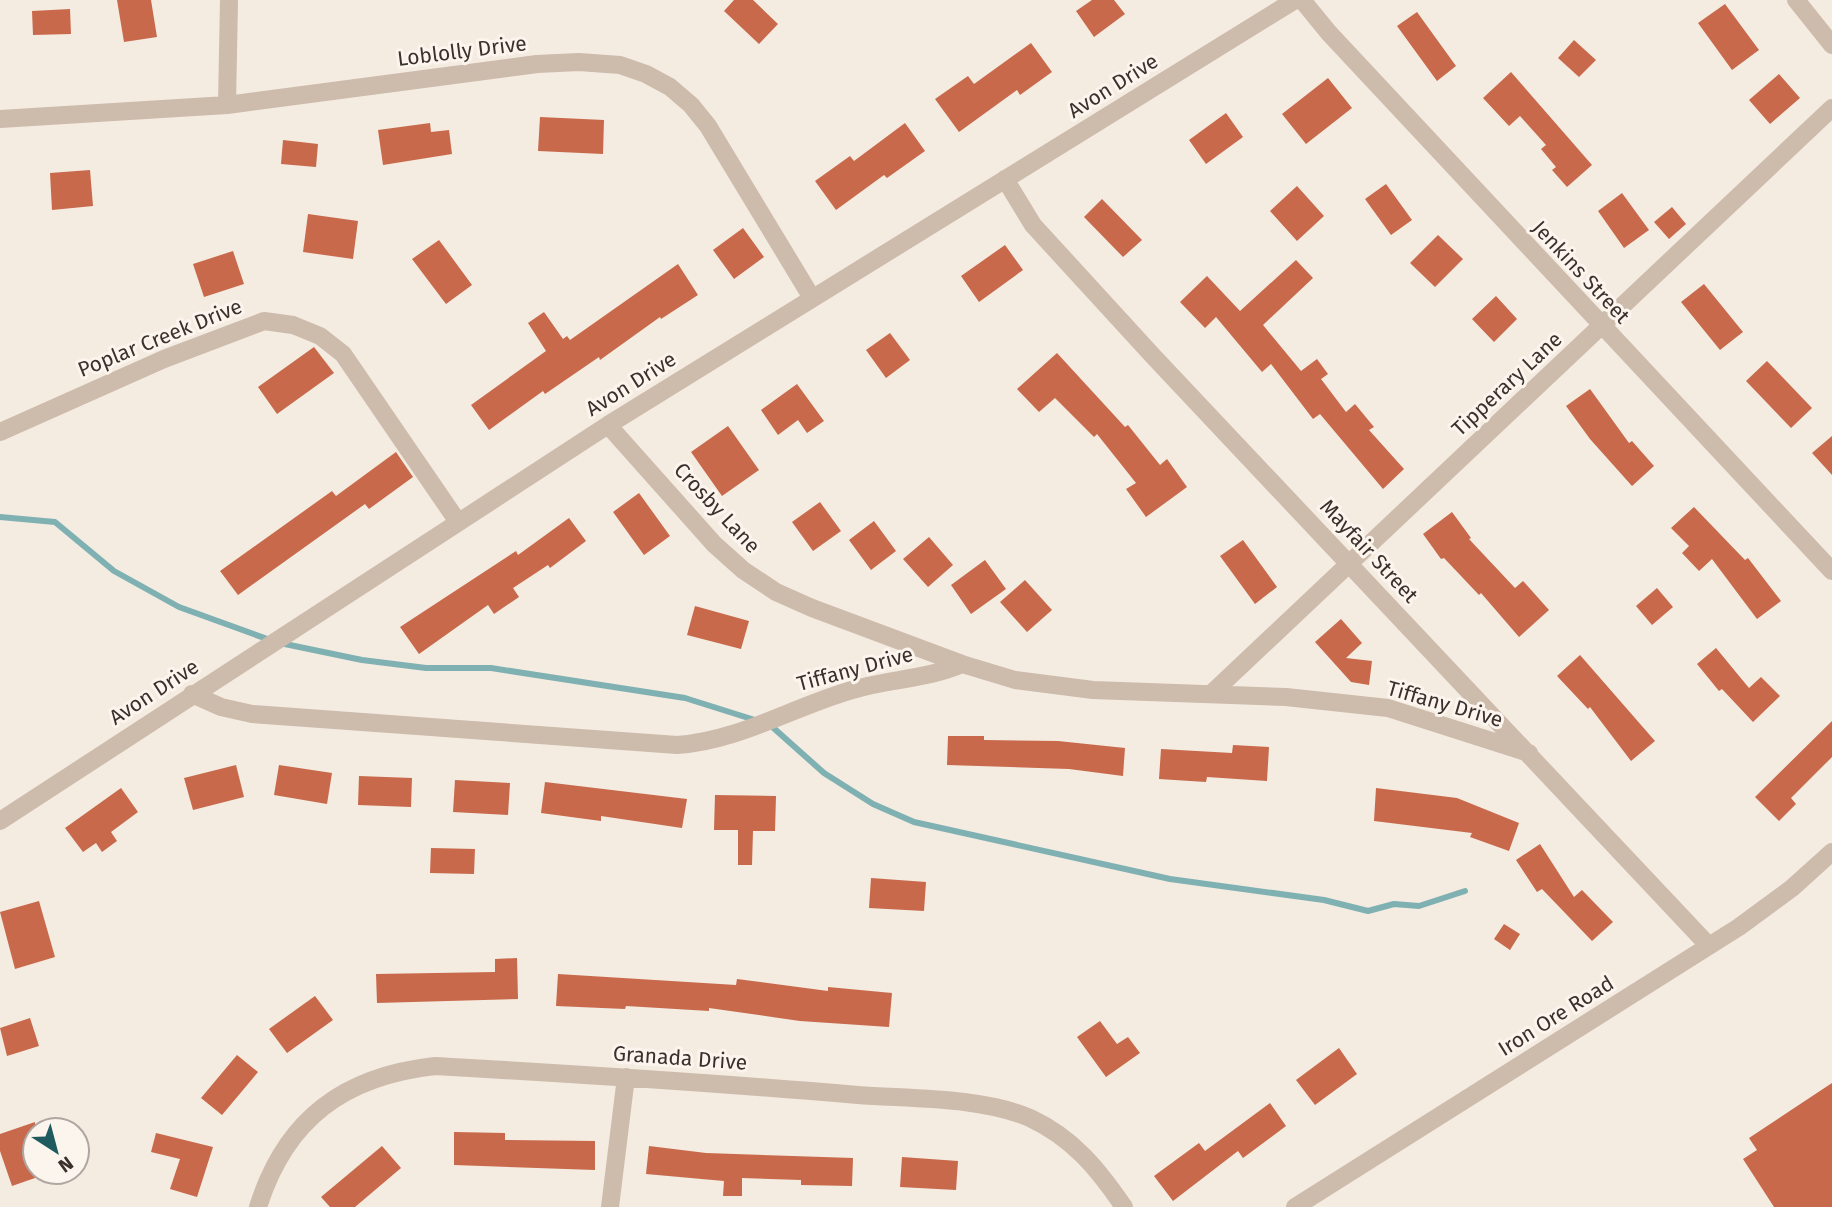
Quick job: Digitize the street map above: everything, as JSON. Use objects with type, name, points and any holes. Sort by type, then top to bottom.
[{"type":"street","points":[[227,105],[229,0]]},
{"type":"street","name":"Avon Drive","points":[[0,821],[608,425],[1295,0]]},
{"type":"street","name":"Jenkins Street","points":[[1302,0],[1329,33],[1832,571]]},
{"type":"street","points":[[1796,0],[1832,45]]},
{"type":"street","name":"Loblolly Drive","points":[[0,120],[227,105],[537,64],[620,65],[646,74],[670,87],[691,105],[708,126],[812,298]]},
{"type":"street","name":"Tipperary Lane","points":[[1212,693],[1832,108]]},
{"type":"street","name":"Mayfair Street","points":[[1005,179],[1033,225],[1709,946]]},
{"type":"street","name":"Poplar Creek Drive","points":[[0,432],[164,359],[264,321],[293,325],[320,336],[344,354],[458,522]]},
{"type":"street","name":"Crosby Lane","points":[[608,425],[714,544],[743,570],[776,592],[812,608],[962,664]]},
{"type":"street","name":"Tiffany Drive","points":[[192,694],[221,708],[252,715],[677,746],[727,737],[825,698],[894,680],[944,672],[962,664],[1015,680],[1093,690],[1212,693],[1388,708],[1529,752]]},
{"type":"street","name":"Iron Ore Road","points":[[1295,1207],[1709,946],[1792,888],[1832,852]]},
{"type":"street","name":"Granada Drive","points":[[258,1207],[266,1180],[283,1149],[306,1121],[334,1098],[365,1081],[400,1070],[436,1066],[626,1077],[1000,1108],[1036,1121],[1077,1147],[1098,1169],[1124,1207]]},
{"type":"street","points":[[610,1207],[626,1077]]},
{"type":"building","points":[[117,0],[151,0],[157,37],[124,42]]},
{"type":"building","points":[[734,0],[753,0],[778,24],[759,44],[724,11]]},
{"type":"building","points":[[1092,0],[1114,0],[1125,14],[1094,37],[1076,11]]},
{"type":"building","points":[[1725,4],[1759,50],[1732,70],[1698,23]]},
{"type":"building","points":[[70,9],[71,34],[33,35],[32,11]]},
{"type":"building","points":[[1417,12],[1456,66],[1437,81],[1397,26]]},
{"type":"building","points":[[1574,40],[1596,60],[1579,77],[1558,58]]},
{"type":"building","points":[[1031,43],[1052,72],[1020,95],[1017,90],[959,132],[935,99],[968,76],[974,84]]},
{"type":"building","points":[[1511,72],[1592,165],[1567,187],[1552,170],[1556,167],[1541,149],[1546,145],[1520,116],[1509,126],[1483,98]]},
{"type":"building","points":[[1779,74],[1800,98],[1770,124],[1749,100]]},
{"type":"building","points":[[1328,78],[1352,108],[1306,144],[1282,114]]},
{"type":"building","points":[[1226,113],[1243,137],[1206,164],[1189,140]]},
{"type":"building","points":[[540,117],[604,120],[603,154],[538,151]]},
{"type":"building","points":[[430,123],[431,132],[449,130],[452,154],[383,165],[378,130]]},
{"type":"building","points":[[905,123],[925,151],[887,178],[884,175],[836,210],[815,181],[850,156],[854,161]]},
{"type":"building","points":[[283,140],[318,144],[316,167],[281,164]]},
{"type":"building","points":[[90,170],[93,206],[52,210],[50,173]]},
{"type":"building","points":[[1386,184],[1412,220],[1391,235],[1365,199]]},
{"type":"building","points":[[1297,186],[1324,216],[1297,241],[1270,211]]},
{"type":"building","points":[[1622,193],[1649,230],[1624,248],[1598,211]]},
{"type":"building","points":[[1102,199],[1142,240],[1123,257],[1084,217]]},
{"type":"building","points":[[1672,207],[1686,224],[1669,239],[1654,222]]},
{"type":"building","points":[[308,214],[358,221],[353,259],[303,252]]},
{"type":"building","points":[[743,228],[764,257],[734,279],[713,250]]},
{"type":"building","points":[[1438,235],[1463,259],[1435,287],[1410,263]]},
{"type":"building","points":[[439,240],[472,285],[446,304],[412,259]]},
{"type":"building","points":[[1005,245],[1023,270],[979,302],[961,276]]},
{"type":"building","points":[[233,251],[244,284],[204,297],[193,264]]},
{"type":"building","points":[[1296,260],[1313,278],[1263,325],[1301,371],[1317,359],[1328,374],[1321,379],[1346,412],[1355,404],[1374,427],[1369,430],[1404,469],[1383,489],[1320,414],[1313,419],[1271,364],[1262,372],[1216,317],[1205,328],[1180,302],[1207,276],[1240,311]]},
{"type":"building","points":[[678,264],[698,295],[661,319],[660,317],[600,360],[599,357],[545,394],[543,391],[489,430],[471,405],[546,351],[528,323],[544,312],[563,339],[567,336],[570,340]]},
{"type":"building","points":[[1704,284],[1743,332],[1720,350],[1681,302]]},
{"type":"building","points":[[1496,296],[1517,319],[1494,342],[1472,319]]},
{"type":"building","points":[[890,333],[910,360],[886,378],[866,350]]},
{"type":"building","points":[[314,347],[334,373],[277,414],[258,387]]},
{"type":"building","points":[[1057,353],[1125,427],[1128,425],[1160,465],[1167,459],[1187,487],[1146,517],[1126,489],[1136,483],[1097,434],[1094,437],[1055,398],[1039,412],[1017,389]]},
{"type":"building","points":[[1767,361],[1812,408],[1791,428],[1746,381]]},
{"type":"building","points":[[797,384],[824,421],[807,433],[798,420],[778,435],[761,410]]},
{"type":"building","points":[[1590,389],[1629,443],[1632,441],[1654,466],[1632,486],[1590,439],[1566,406]]},
{"type":"building","points":[[728,426],[759,470],[722,496],[691,452]]},
{"type":"building","points":[[1832,436],[1832,475],[1812,453]]},
{"type":"building","points":[[396,452],[413,477],[369,509],[365,504],[238,595],[220,571],[332,491],[336,496]]},
{"type":"building","points":[[639,493],[670,536],[644,555],[613,512]]},
{"type":"building","points":[[820,502],[841,531],[813,551],[792,522]]},
{"type":"building","points":[[1694,507],[1745,560],[1748,558],[1781,601],[1757,619],[1712,559],[1699,571],[1682,553],[1689,546],[1671,528]]},
{"type":"building","points":[[1452,512],[1471,538],[1469,539],[1515,588],[1523,581],[1549,610],[1519,637],[1481,593],[1479,595],[1444,558],[1441,559],[1423,534]]},
{"type":"building","points":[[569,518],[586,541],[550,568],[548,565],[513,588],[519,597],[494,614],[488,605],[419,654],[400,627],[516,551],[518,555]]},
{"type":"building","points":[[874,521],[896,551],[871,570],[849,540]]},
{"type":"building","points":[[929,537],[953,565],[928,587],[903,559]]},
{"type":"building","points":[[1243,540],[1277,587],[1255,604],[1220,556]]},
{"type":"building","points":[[985,560],[1006,589],[971,614],[951,585]]},
{"type":"building","points":[[1025,580],[1052,610],[1027,632],[1000,602]]},
{"type":"building","points":[[1657,588],[1673,607],[1652,625],[1636,606]]},
{"type":"building","points":[[695,606],[749,621],[741,649],[687,635]]},
{"type":"building","points":[[1341,619],[1362,643],[1346,658],[1372,661],[1369,685],[1351,682],[1315,642]]},
{"type":"building","points":[[1716,648],[1749,688],[1761,677],[1780,696],[1753,722],[1722,689],[1719,691],[1697,664]]},
{"type":"building","points":[[1580,655],[1655,741],[1631,761],[1590,707],[1588,709],[1557,676]]},
{"type":"building","points":[[1832,721],[1832,757],[1791,798],[1796,804],[1779,821],[1755,797]]},
{"type":"building","points":[[948,736],[984,736],[984,740],[1058,741],[1125,748],[1123,776],[1069,769],[947,765]]},
{"type":"building","points":[[1233,745],[1269,747],[1267,781],[1207,777],[1206,782],[1159,779],[1161,749],[1232,753]]},
{"type":"building","points":[[236,765],[244,797],[193,810],[184,778]]},
{"type":"building","points":[[279,765],[332,773],[327,804],[274,795]]},
{"type":"building","points":[[359,776],[412,778],[411,807],[358,805]]},
{"type":"building","points":[[455,780],[510,783],[508,815],[453,812]]},
{"type":"building","points":[[545,782],[687,799],[682,828],[601,816],[601,821],[541,813]]},
{"type":"building","points":[[121,788],[138,812],[111,832],[117,841],[102,852],[96,843],[83,852],[65,828]]},
{"type":"building","points":[[1376,788],[1457,798],[1519,823],[1509,851],[1470,837],[1472,833],[1374,821]]},
{"type":"building","points":[[715,795],[776,796],[775,831],[753,831],[752,865],[738,865],[738,830],[714,830]]},
{"type":"building","points":[[1540,844],[1574,897],[1582,890],[1613,922],[1592,941],[1542,889],[1537,892],[1516,860]]},
{"type":"building","points":[[431,848],[475,849],[474,874],[430,873]]},
{"type":"building","points":[[871,878],[926,882],[924,911],[869,908]]},
{"type":"building","points":[[39,901],[55,957],[15,969],[0,912]]},
{"type":"building","points":[[1504,924],[1520,934],[1510,950],[1494,939]]},
{"type":"building","points":[[517,958],[518,999],[377,1003],[376,974],[495,972],[495,959]]},
{"type":"building","points":[[558,974],[736,985],[737,979],[828,991],[828,987],[892,993],[889,1027],[800,1021],[709,1008],[709,1011],[626,1006],[625,1009],[556,1006]]},
{"type":"building","points":[[315,996],[333,1020],[287,1053],[269,1029]]},
{"type":"building","points":[[30,1018],[39,1046],[7,1056],[0,1028]]},
{"type":"building","points":[[1100,1021],[1117,1044],[1128,1037],[1140,1053],[1106,1077],[1077,1037]]},
{"type":"building","points":[[1339,1048],[1357,1074],[1315,1105],[1296,1080]]},
{"type":"building","points":[[237,1055],[258,1072],[222,1115],[201,1098]]},
{"type":"building","points":[[1832,1083],[1832,1207],[1774,1207],[1743,1159],[1757,1150],[1749,1138]]},
{"type":"building","points":[[1270,1103],[1286,1126],[1243,1158],[1238,1151],[1173,1201],[1154,1176],[1199,1143],[1205,1151]]},
{"type":"building","points":[[21,1127],[21,1183],[12,1186],[0,1151],[0,1134]]},
{"type":"building","points":[[454,1132],[505,1133],[505,1140],[595,1141],[595,1170],[454,1165]]},
{"type":"building","points":[[156,1133],[213,1147],[197,1197],[170,1189],[180,1159],[151,1152]]},
{"type":"building","points":[[382,1146],[401,1168],[355,1207],[330,1207],[321,1197]]},
{"type":"building","points":[[649,1146],[706,1153],[853,1158],[852,1186],[801,1185],[801,1180],[742,1178],[742,1196],[723,1196],[724,1181],[646,1174]]},
{"type":"building","points":[[902,1157],[958,1161],[956,1190],[900,1187]]},
{"type":"waterway","points":[[0,517],[55,522],[114,571],[179,607],[270,640]]},
{"type":"waterway","points":[[280,643],[362,660],[426,668],[491,668],[685,698],[758,721]]},
{"type":"waterway","points":[[769,724],[824,773],[873,804],[914,822],[1170,879],[1324,900],[1368,911],[1394,904],[1419,906],[1465,891]]}]
